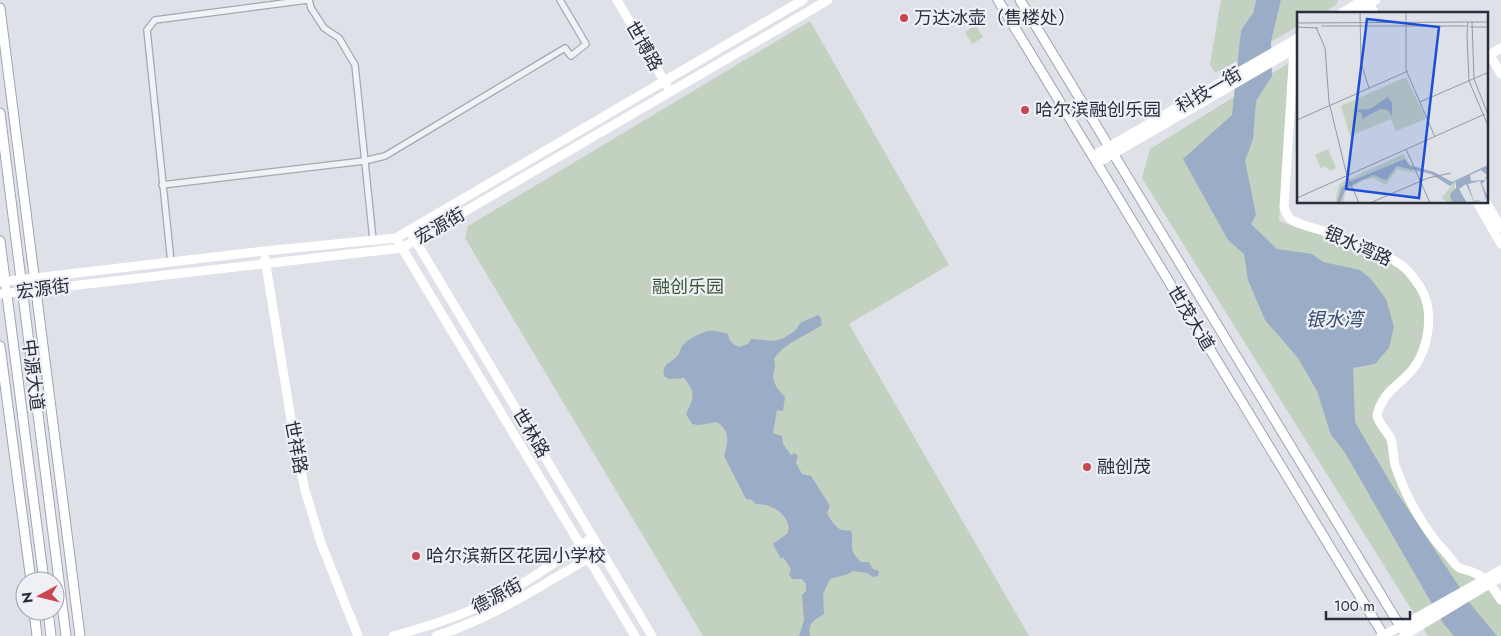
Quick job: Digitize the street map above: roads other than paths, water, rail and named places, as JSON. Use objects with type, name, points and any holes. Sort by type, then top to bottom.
[{"type":"main road","name":"世博路","points":[[617,0],[673,90]]},
{"type":"main road","name":"世博路","points":[[622,0],[666,80]]},
{"type":"main road","name":"宏源街","points":[[3,282],[264,251],[396,238],[803,0]]},
{"type":"main road","name":"宏源街","points":[[3,293],[402,248],[828,0]]},
{"type":"main road","name":"世茂大道","points":[[998,0],[1383,636]]},
{"type":"main road","name":"世茂大道","points":[[1020,0],[1403,634]]},
{"type":"main road","points":[[1345,12],[1364,4]]},
{"type":"main road","points":[[0,8],[80,636]]},
{"type":"main road","name":"科技一街","points":[[1095,160],[1294,47]]},
{"type":"main road","name":"银水湾路","points":[[1294,47],[1284,207],[1292,220],[1378,252],[1405,269],[1421,289],[1426,300],[1429,320],[1424,347],[1412,370],[1390,389],[1384,397],[1377,417],[1391,440],[1392,456],[1408,499],[1439,546],[1459,568],[1472,572],[1488,581]]},
{"type":"main road","points":[[1501,48],[1492,58],[1501,74]]},
{"type":"main road","name":"中源大道","points":[[0,113],[66,636]]},
{"type":"main road","points":[[1477,204],[1501,244]]},
{"type":"main road","points":[[1487,204],[1501,228]]},
{"type":"main road","name":"世林路","points":[[409,231],[652,636]]},
{"type":"main road","name":"世林路","points":[[396,238],[635,636]]},
{"type":"main road","name":"中源大道","points":[[0,241],[3,293],[43,571]]},
{"type":"main road","name":"世祥路","points":[[264,251],[295,444],[305,490],[321,543],[358,636]]},
{"type":"main road","points":[[0,346],[30,571]]},
{"type":"main road","name":"德源街","points":[[392,636],[452,619],[494,600],[593,537]]},
{"type":"main road","name":"德源街","points":[[436,636],[467,626],[487,616],[601,550]]},
{"type":"main road","points":[[1488,581],[1501,570]]},
{"type":"main road","points":[[1383,636],[1403,634],[1475,588],[1501,577]]},
{"type":"main road","points":[[1488,581],[1501,600]]},
{"type":"main road","points":[[36,621],[38,636]]},
{"type":"main road","points":[[49,621],[51,636]]},
{"type":"street","points":[[171,262],[147,30],[155,20],[308,0],[324,28],[339,38],[355,65],[374,240]]},
{"type":"street","points":[[162,185],[364,161],[385,156],[565,48],[571,56],[586,44],[560,0]]},
{"type":"water","name":"银水湾","points":[[1256,0],[1281,0],[1271,42],[1272,76],[1256,101],[1253,139],[1245,161],[1256,215],[1251,224],[1277,249],[1312,254],[1323,262],[1360,270],[1371,279],[1386,299],[1394,327],[1389,348],[1375,364],[1353,368],[1355,422],[1390,482],[1472,606],[1497,636],[1454,636],[1443,623],[1344,451],[1331,435],[1317,391],[1298,358],[1265,320],[1248,280],[1244,254],[1228,240],[1183,159],[1232,115],[1241,30],[1253,13]]},
{"type":"water","points":[[818,315],[821,318],[822,325],[783,348],[774,359],[774,381],[785,397],[783,411],[777,410],[773,433],[782,436],[783,444],[791,455],[795,453],[798,456],[796,463],[802,474],[811,476],[830,506],[827,513],[834,524],[839,529],[851,530],[852,550],[856,557],[861,562],[869,562],[873,569],[879,571],[878,576],[873,577],[867,573],[853,571],[830,579],[823,594],[824,614],[811,625],[810,636],[799,636],[804,620],[802,595],[806,591],[806,584],[802,579],[792,579],[789,574],[791,569],[783,557],[781,559],[773,544],[788,533],[787,521],[774,508],[756,504],[752,500],[746,499],[724,456],[727,442],[725,430],[717,422],[699,425],[692,424],[686,414],[692,399],[690,387],[684,378],[669,379],[664,376],[663,372],[665,366],[678,355],[686,342],[705,332],[713,331],[728,334],[731,342],[739,347],[748,344],[751,339],[775,341],[784,338],[796,330],[800,323]]},
{"type":"place","name":"万达冰壶（售楼处）","points":[[904,18]]},
{"type":"place","name":"哈尔滨融创乐园","points":[[1025,110]]},
{"type":"place","name":"融创茂","points":[[1087,467]]},
{"type":"place","name":"哈尔滨新区花园小学校","points":[[416,556]]},
{"type":"park label","name":"融创乐园","points":[[688,287]]}]
